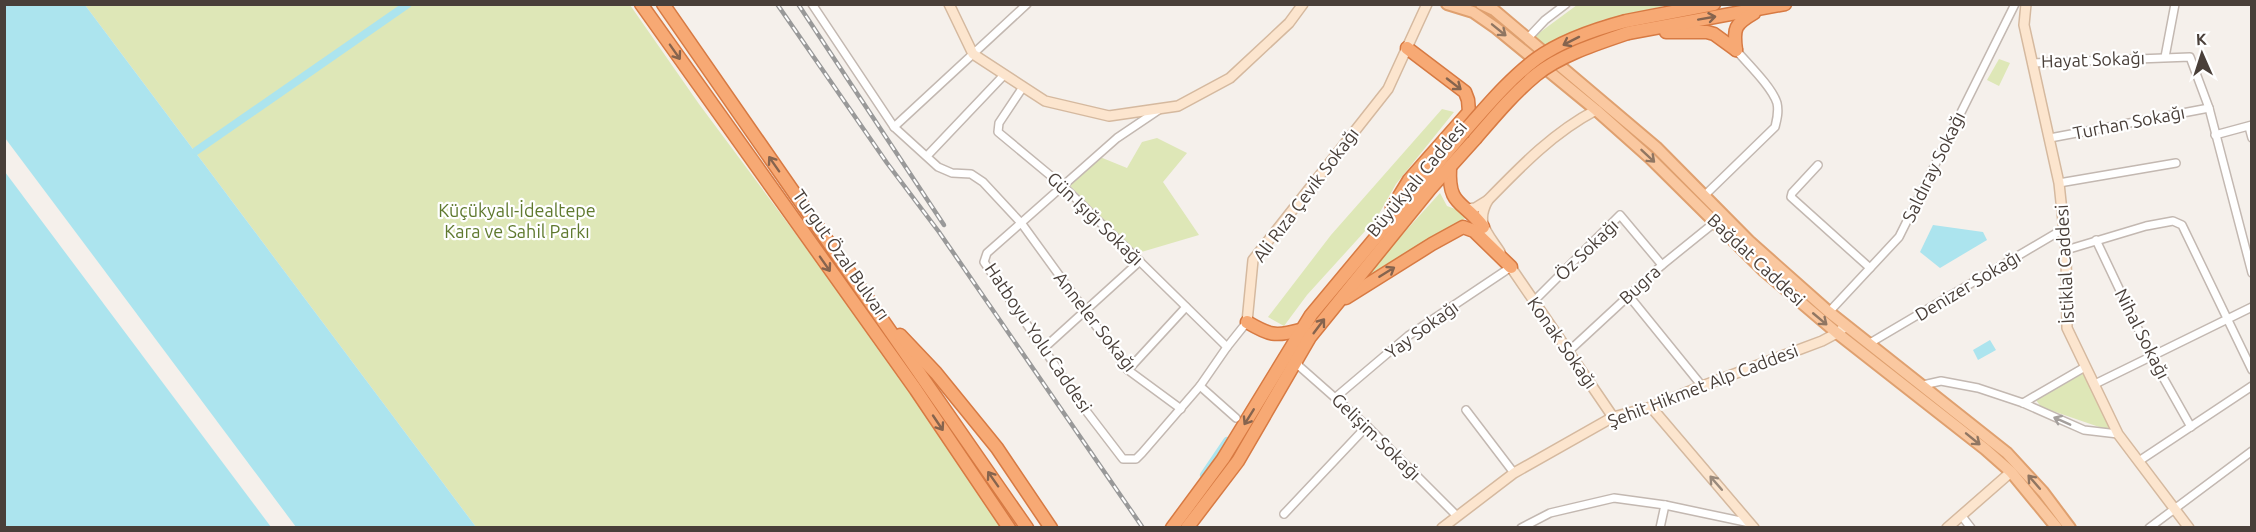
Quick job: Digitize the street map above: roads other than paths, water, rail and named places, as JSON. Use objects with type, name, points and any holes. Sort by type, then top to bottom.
[{"type":"highway","name":"Turgut Özal Bulvarı","points":[[641,4],[916,390],[1009,528]]},
{"type":"highway","name":"Turgut Özal Bulvarı","points":[[663,4],[1027,528]]},
{"type":"highway","name":"Büyükyalı Caddesi","points":[[1187,528],[1238,461],[1260,427],[1300,330],[1384,226],[1469,136],[1538,74],[1575,53],[1627,27],[1714,4]]},
{"type":"highway","name":"Büyükyalı Caddesi","points":[[1627,27],[1785,4]]},
{"type":"highway","points":[[1736,50],[1735,38],[1741,20],[1761,9]]},
{"type":"highway","points":[[1627,27],[1707,32],[1714,34],[1736,50]]},
{"type":"highway","points":[[1384,226],[1394,203],[1409,180],[1469,112],[1465,92],[1407,48]]},
{"type":"highway","name":"Büyükyalı Caddesi","points":[[1172,528],[1284,371],[1423,198],[1450,168],[1469,136]]},
{"type":"highway","points":[[1450,168],[1450,190],[1453,197],[1484,227]]},
{"type":"highway","points":[[1338,303],[1463,227],[1474,231],[1511,267]]},
{"type":"highway","points":[[871,303],[936,373],[997,448],[1051,528]]},
{"type":"highway","points":[[1247,322],[1266,334],[1281,335],[1300,330]]},
{"type":"main road","name":"Bağdat Caddesi","points":[[1447,4],[1473,12],[1496,28],[1596,110],[1650,158],[1764,271],[1842,330],[2011,472],[2057,528]]},
{"type":"main road","name":"Bağdat Caddesi","points":[[1480,4],[1494,10],[1656,147],[1749,241],[1829,312],[1842,330],[1870,344],[2020,466],[2070,528]]},
{"type":"street","points":[[812,4],[894,127],[1027,4]]},
{"type":"street","points":[[949,4],[973,54],[1045,101],[1109,116],[1178,106],[1230,78],[1289,23],[1303,4]]},
{"type":"street","name":"Ali Rıza Çevik Sokağı","points":[[1247,322],[1253,260],[1388,89],[1427,4]]},
{"type":"street","points":[[1527,39],[1545,20],[1566,4]]},
{"type":"street","name":"Saldıray Sokağı","points":[[1829,312],[1899,237],[2015,4]]},
{"type":"street","name":"İstiklal Caddesi","points":[[2026,4],[2024,25],[2050,138],[2065,228],[2067,328],[2118,434],[2189,528]]},
{"type":"street","points":[[2165,57],[2175,4]]},
{"type":"street","points":[[1704,196],[1775,127],[1778,116],[1777,104],[1772,94],[1736,50]]},
{"type":"street","name":"Hayat Sokağı","points":[[2032,63],[2190,57],[2209,108]]},
{"type":"street","points":[[927,156],[1004,75]]},
{"type":"street","name":"Gün Işığı Sokağı","points":[[1023,87],[999,123],[998,132],[1063,186],[1227,347]]},
{"type":"street","points":[[1022,224],[1117,138],[1162,108]]},
{"type":"street","points":[[2209,108],[2252,273]]},
{"type":"street","name":"Turhan Sokağı","points":[[2050,138],[2209,108]]},
{"type":"street","points":[[1484,227],[1482,210],[1488,200],[1538,149],[1573,122],[1596,110]]},
{"type":"street","points":[[2215,135],[2250,126],[2252,138]]},
{"type":"street","name":"Anneler Sokağı","points":[[894,127],[938,167],[952,173],[971,174],[983,182],[1022,224],[1128,370],[1181,409]]},
{"type":"street","points":[[2059,183],[2176,163]]},
{"type":"street","points":[[1818,165],[1792,193],[1791,197],[1870,268]]},
{"type":"street","points":[[1467,209],[1475,208],[1488,200]]},
{"type":"street","name":"Öz Sokağı","points":[[1533,302],[1620,216],[1662,266]]},
{"type":"street","points":[[2066,250],[2173,220],[2182,225],[2252,370]]},
{"type":"street","name":"Bugra","points":[[1569,351],[1662,266],[1714,223]]},
{"type":"street","name":"Hatboyu Yolu Caddesi","points":[[1022,224],[987,253],[984,262],[1122,459],[1136,459],[1181,409]]},
{"type":"street","name":"Konak Sokağı","points":[[1484,227],[1612,417]]},
{"type":"street","name":"Denizer Sokağı","points":[[1870,344],[2065,228]]},
{"type":"street","name":"Nihal Sokağı","points":[[2096,240],[2151,356],[2191,427]]},
{"type":"street","points":[[1043,349],[1140,261]]},
{"type":"street","name":"Yay Sokağı","points":[[1336,397],[1408,336],[1511,267]]},
{"type":"street","points":[[1629,296],[1702,386]]},
{"type":"street","points":[[1128,370],[1186,307]]},
{"type":"street","points":[[2095,384],[2252,307]]},
{"type":"street","points":[[1181,409],[1247,322]]},
{"type":"street","name":"Şehit Hikmet Alp Caddesi","points":[[1442,528],[1514,473],[1612,417],[1651,407],[1842,330]]},
{"type":"street","name":"Gelişim Sokağı","points":[[1297,357],[1299,366],[1367,426],[1457,516]]},
{"type":"street","points":[[2023,404],[2085,367]]},
{"type":"street","points":[[1923,385],[1941,381],[1978,388],[2084,430],[2118,434]]},
{"type":"street","points":[[1200,386],[1236,418]]},
{"type":"street","points":[[2139,461],[2252,386]]},
{"type":"street","points":[[1651,407],[1752,525]]},
{"type":"street","points":[[1466,410],[1514,473]]},
{"type":"street","points":[[1284,514],[1367,426]]},
{"type":"street","points":[[2149,528],[2252,452]]},
{"type":"street","points":[[1947,528],[2011,472]]},
{"type":"street","points":[[1521,528],[1551,513],[1614,498],[1665,505],[1752,525]]},
{"type":"street","points":[[1660,528],[1665,505]]},
{"type":"street","points":[[1961,515],[1971,528]]},
{"type":"water","points":[[4,5],[85,5],[476,527],[5,527]]},
{"type":"water","points":[[1933,225],[1983,232],[1987,240],[1940,268],[1920,252]]},
{"type":"water","points":[[1990,340],[1996,350],[1978,360],[1973,350]]},
{"type":"waterway","points":[[196,151],[408,4]]},
{"type":"waterway","points":[[1204,475],[1227,441]]},
{"type":"railway","points":[[777,4],[887,163],[939,232],[1143,528]]},
{"type":"railway","points":[[798,4],[944,225]]},
{"type":"park label","name":"Küçükyalı-İdealtepe Kara ve Sahil Parkı","points":[[517,221]]}]
